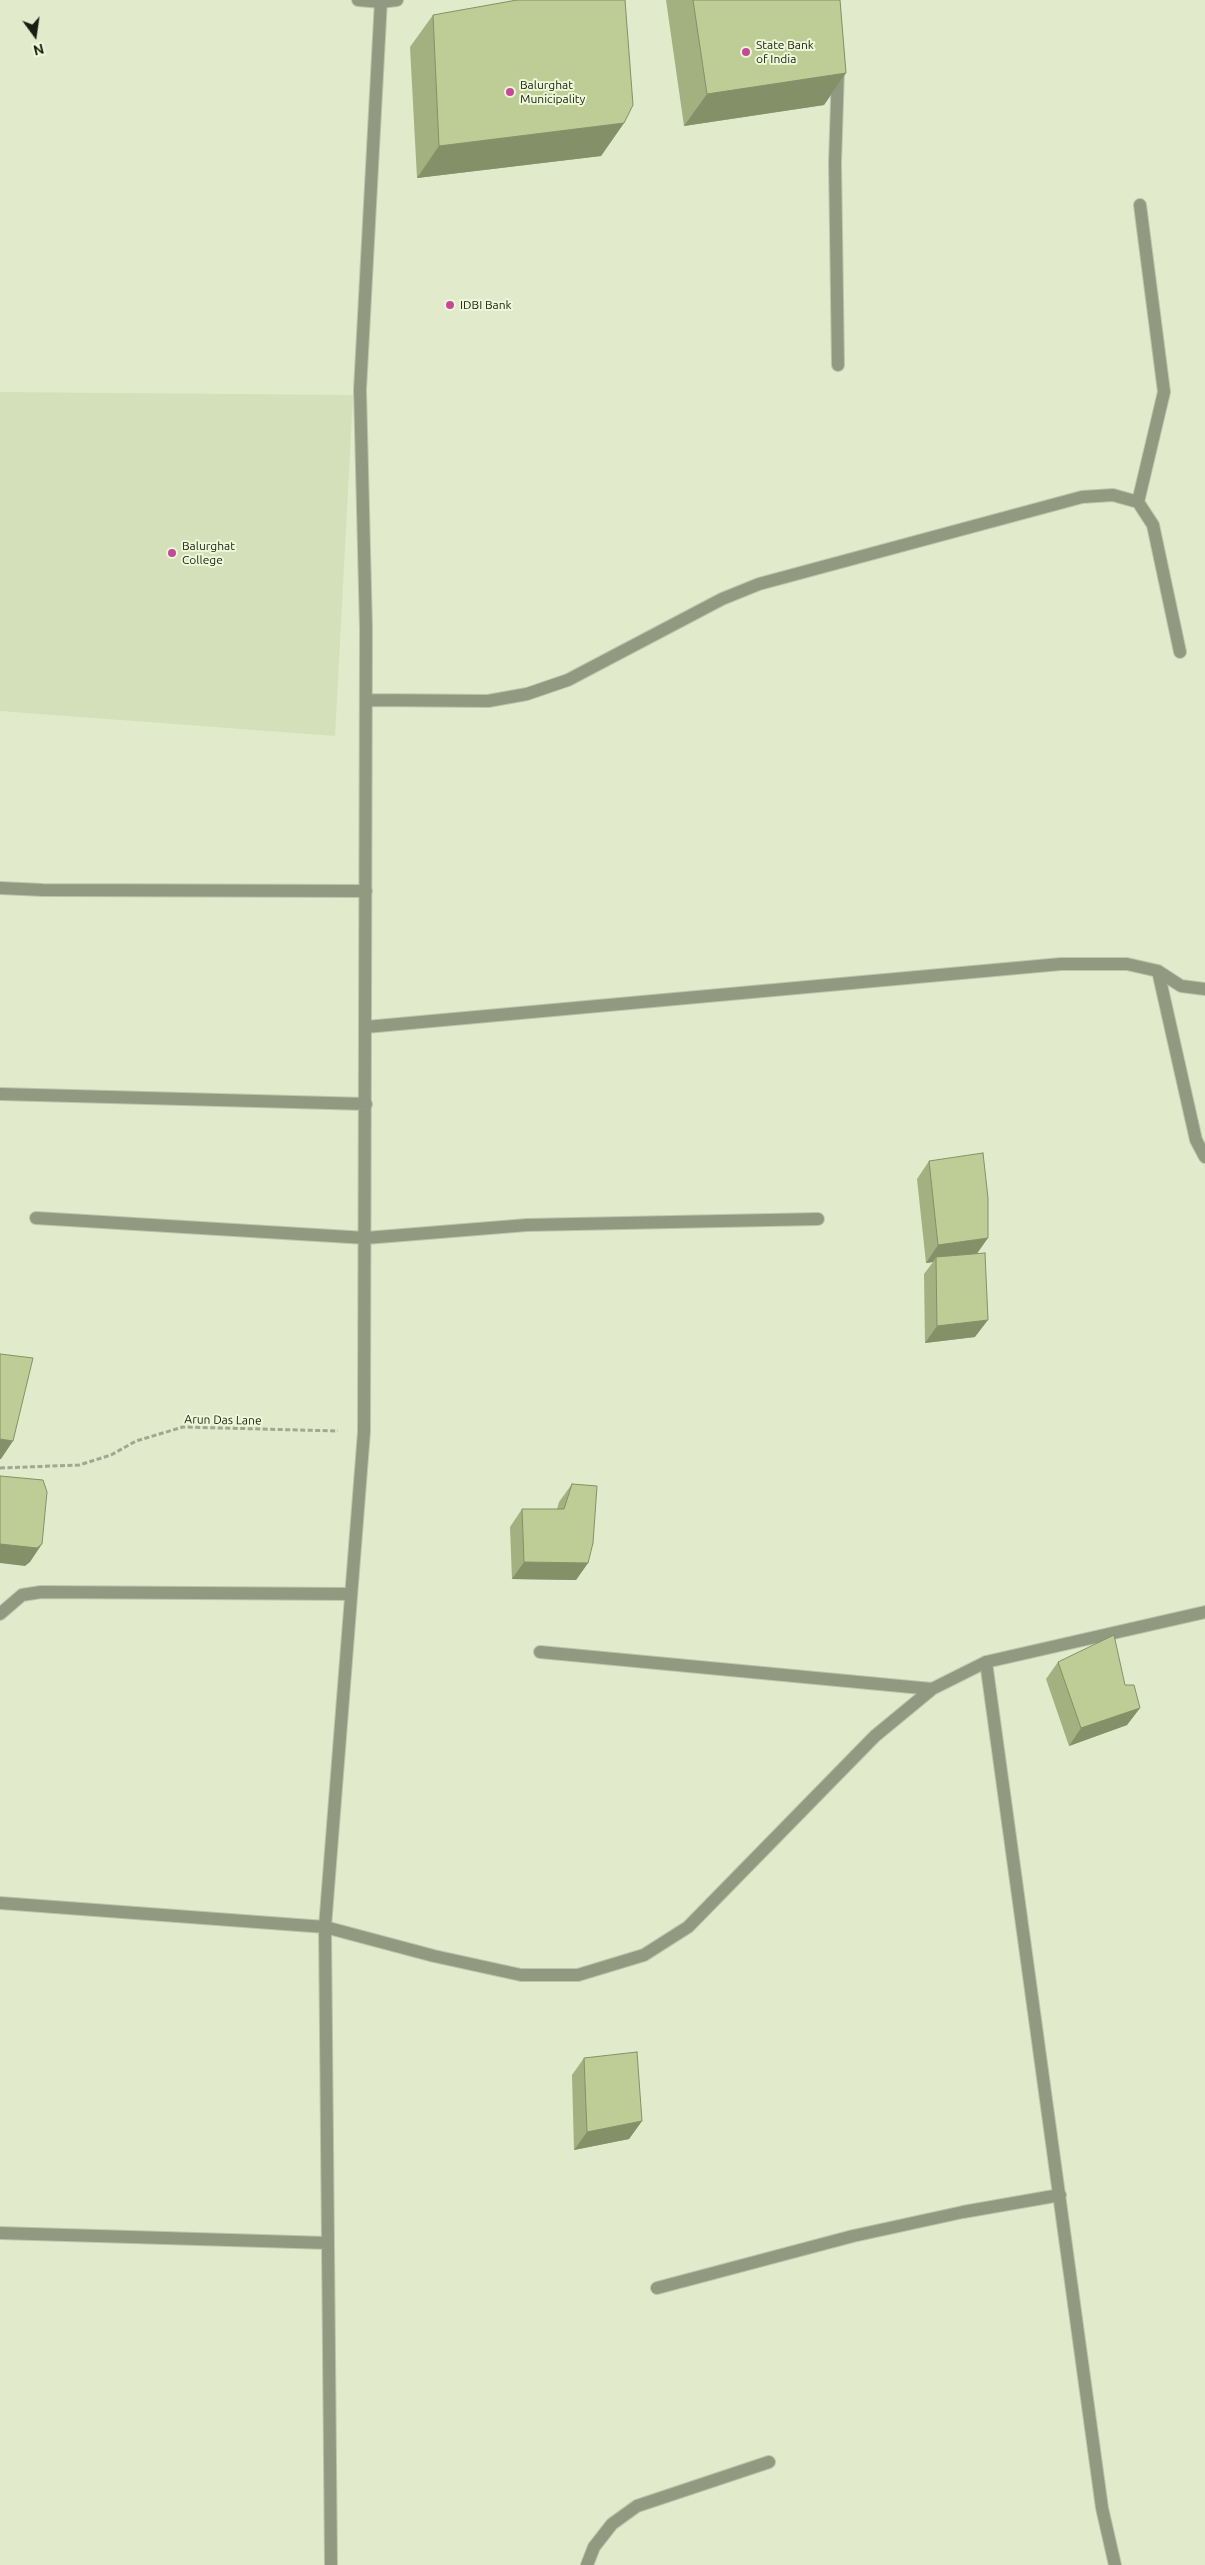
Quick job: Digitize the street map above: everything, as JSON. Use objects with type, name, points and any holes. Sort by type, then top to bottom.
[{"type":"street","points":[[358,0],[397,0]]},
{"type":"street","points":[[330,2565],[326,1927],[364,1432],[366,700],[360,390],[381,1]]},
{"type":"street","points":[[838,58],[834,163],[838,365]]},
{"type":"street","points":[[1140,206],[1164,392],[1138,502],[1152,525],[1180,652]]},
{"type":"street","points":[[366,700],[488,701],[527,694],[568,680],[722,599],[759,584],[1082,497],[1113,496],[1138,502]]},
{"type":"street","points":[[0,888],[43,890],[366,890]]},
{"type":"street","points":[[366,1027],[1061,964],[1127,964],[1158,971],[1181,986],[1205,989]]},
{"type":"street","points":[[1158,971],[1196,1140],[1205,1157]]},
{"type":"street","points":[[0,1094],[366,1104]]},
{"type":"street","points":[[36,1218],[366,1238],[528,1224],[818,1219]]},
{"type":"street","points":[[0,1614],[22,1596],[41,1592],[351,1594]]},
{"type":"street","points":[[0,1903],[326,1927],[434,1956],[521,1975],[578,1975],[644,1955],[688,1927],[875,1736],[932,1690],[986,1662],[1205,1612]]},
{"type":"street","points":[[540,1652],[932,1690]]},
{"type":"street","points":[[986,1662],[1102,2508],[1115,2565]]},
{"type":"street","points":[[657,2288],[853,2236],[963,2212],[1060,2195]]},
{"type":"street","points":[[0,2233],[328,2243]]},
{"type":"street","points":[[586,2565],[594,2547],[612,2524],[638,2506],[769,2462]]},
{"type":"path","name":"Arun Das Lane","points":[[0,1468],[79,1465],[111,1455],[136,1441],[183,1427],[364,1432]]},
{"type":"shaded area","name":"Balurghat College","points":[[0,392],[353,395],[335,736],[0,711]]},
{"type":"building","name":"Balurghat Municipality","points":[[517,0],[625,0],[633,105],[624,123],[439,146],[433,15]]},
{"type":"building","name":"State Bank of India","points":[[693,0],[840,0],[846,73],[707,94]]},
{"type":"building","points":[[983,1153],[988,1198],[988,1238],[938,1245],[929,1161]]},
{"type":"building","points":[[985,1253],[988,1320],[937,1326],[936,1257]]},
{"type":"building","points":[[0,1354],[33,1358],[13,1441],[0,1439]]},
{"type":"building","points":[[0,1476],[43,1480],[47,1492],[42,1544],[37,1548],[0,1544]]},
{"type":"building","points":[[572,1484],[597,1486],[593,1543],[588,1563],[524,1562],[522,1509],[564,1509]]},
{"type":"building","points":[[1114,1635],[1125,1685],[1134,1685],[1140,1708],[1081,1728],[1058,1662]]},
{"type":"building","points":[[637,2052],[642,2121],[587,2132],[584,2058]]},
{"type":"place","name":"State Bank of India","points":[[746,52]]},
{"type":"place","name":"Balurghat Municipality","points":[[510,92]]},
{"type":"place","name":"IDBI Bank","points":[[450,305]]},
{"type":"place","name":"Balurghat College","points":[[172,553]]}]
